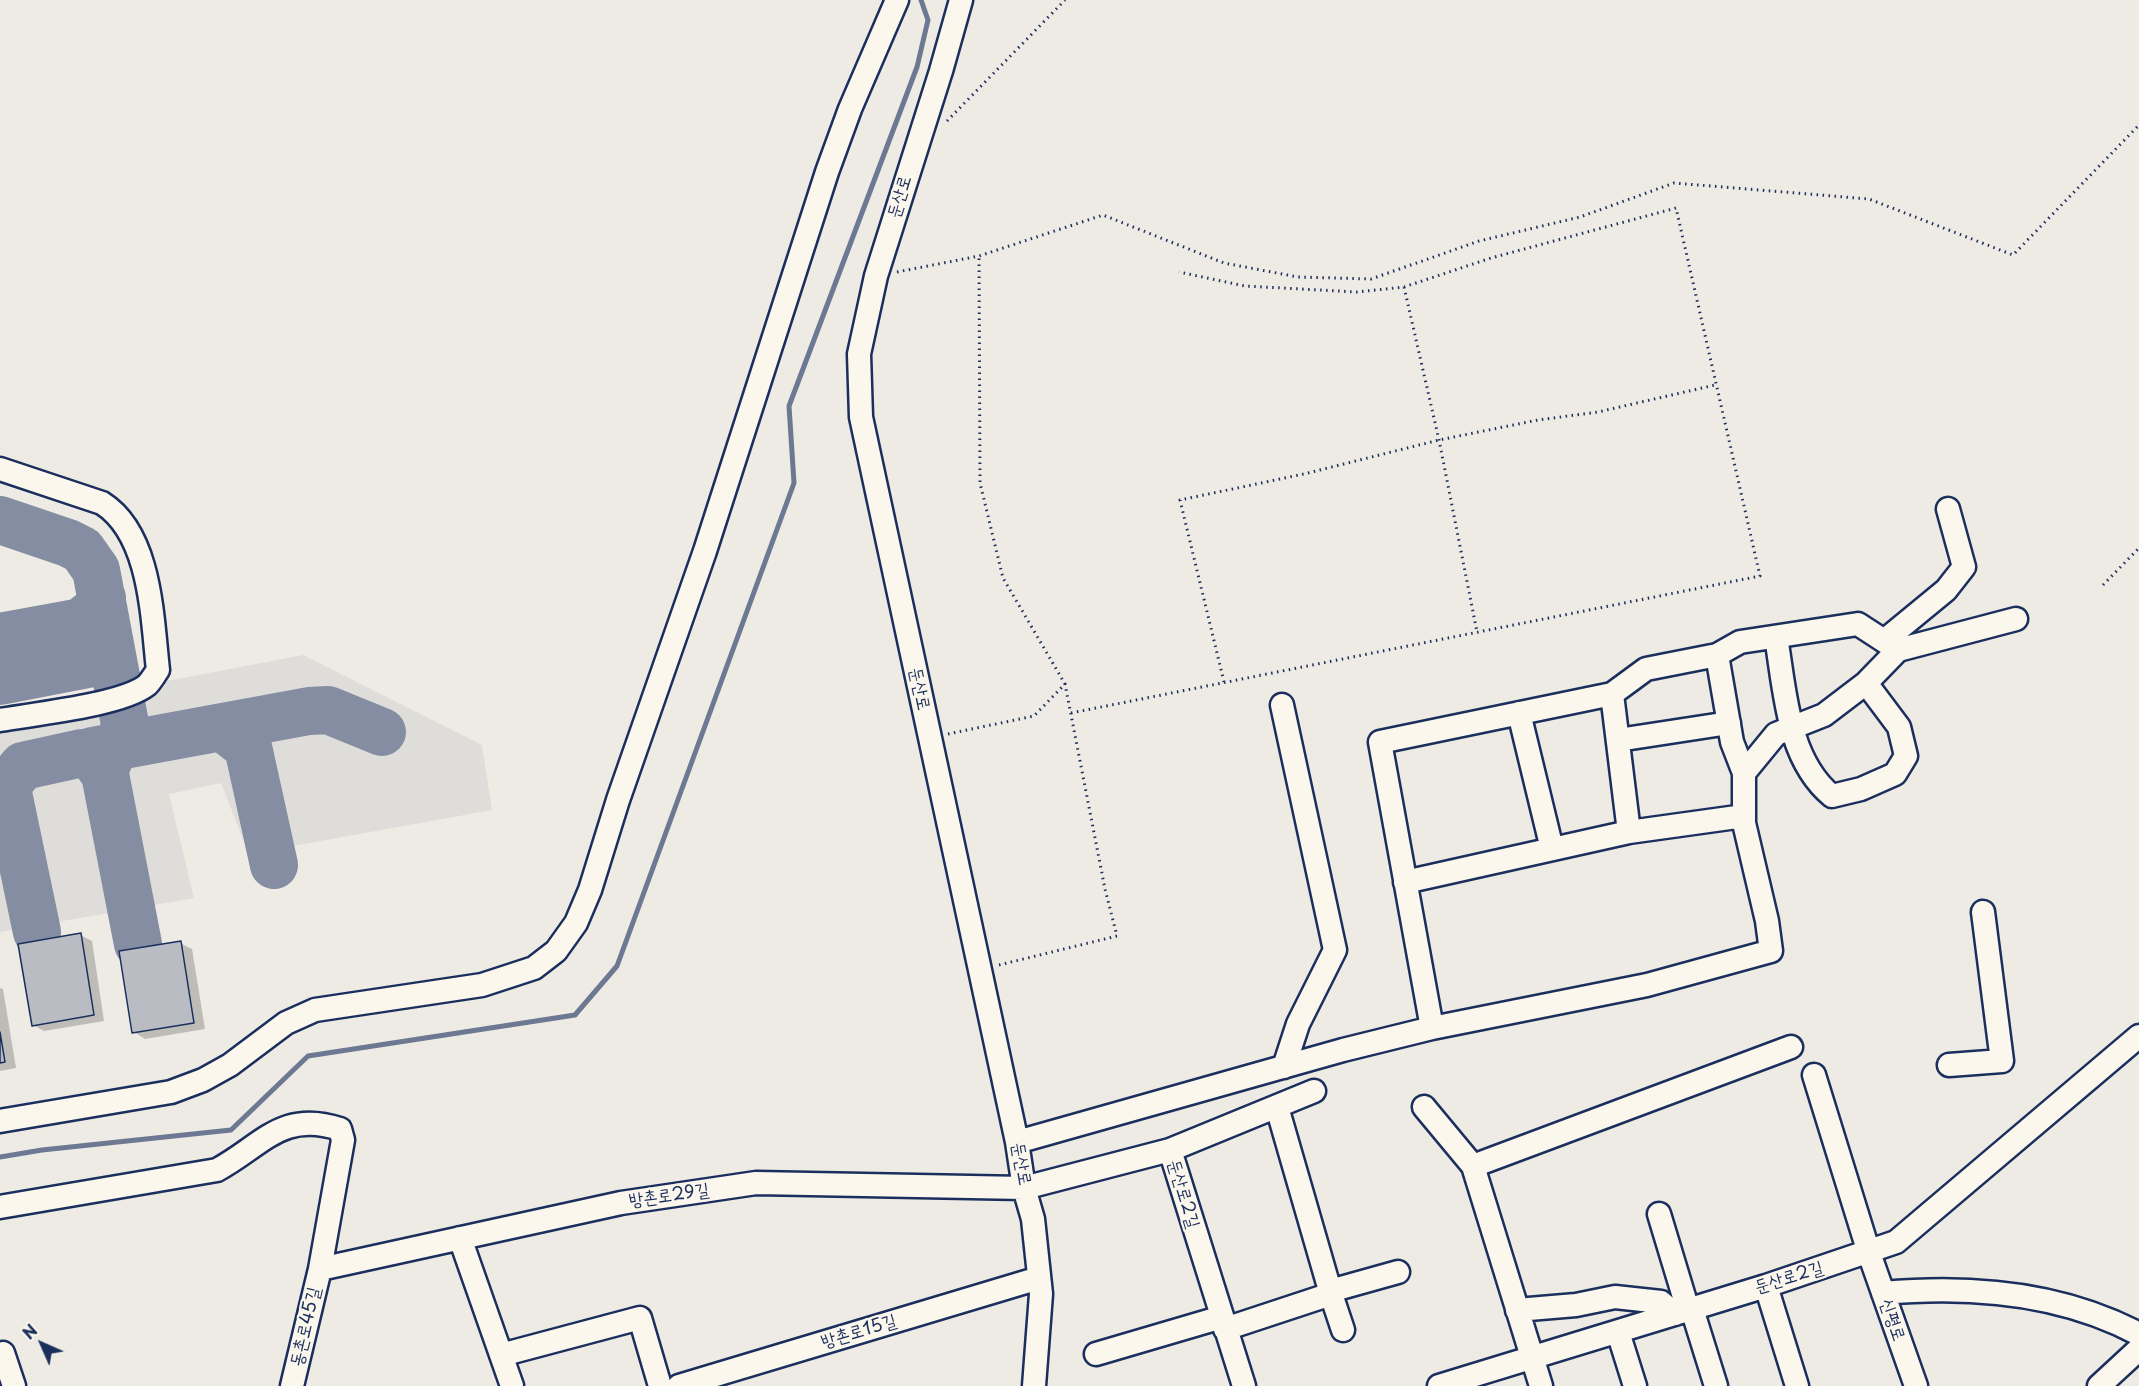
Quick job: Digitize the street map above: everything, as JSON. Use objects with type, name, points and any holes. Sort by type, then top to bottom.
[{"type":"street","points":[[0,1121],[171,1092],[212,1075],[286,1023],[315,1010],[482,985],[534,968],[556,951],[576,923],[590,890],[618,800],[705,551],[827,172],[850,109],[897,0]]},
{"type":"street","name":"둔산로","points":[[961,0],[876,276],[859,354],[861,417],[1017,1142],[1024,1188],[1034,1219],[1041,1294],[1034,1386]]},
{"type":"street","points":[[0,469],[102,503],[115,511],[126,526],[145,570],[158,670],[147,685],[128,694],[98,702],[0,720]]},
{"type":"street","points":[[1744,773],[1776,734],[1824,715],[1866,683],[1891,645],[1946,590],[1964,567],[1948,509]]},
{"type":"street","points":[[1432,1028],[1380,742],[1612,694],[1646,669],[1717,655],[1740,642],[1858,624],[1891,645],[2016,619]]},
{"type":"street","points":[[1776,637],[1791,729],[1819,785],[1832,796],[1861,789],[1895,774],[1906,756],[1899,727],[1866,683]]},
{"type":"street","points":[[1017,1142],[1432,1028],[1647,984],[1771,951],[1744,816],[1744,773],[1732,742],[1717,655]]},
{"type":"street","points":[[1612,694],[1629,832]]},
{"type":"street","points":[[1282,705],[1335,950],[1298,1024],[1284,1067]]},
{"type":"street","points":[[1519,713],[1552,849]]},
{"type":"street","points":[[1618,740],[1729,723]]},
{"type":"street","points":[[1405,882],[1629,832],[1744,816]]},
{"type":"street","points":[[1949,1065],[2002,1061],[1983,912]]},
{"type":"street","name":"둔산로2길","points":[[1438,1386],[1766,1286],[1896,1242],[2139,1036]]},
{"type":"street","points":[[1473,1166],[1791,1047]]},
{"type":"street","points":[[1814,1075],[1869,1253]]},
{"type":"street","name":"둔산로2길","points":[[1244,1386],[1170,1150],[1314,1091]]},
{"type":"street","points":[[1277,1107],[1343,1329]]},
{"type":"street","points":[[1424,1107],[1473,1166],[1541,1386]]},
{"type":"street","name":"동촌로45길","points":[[0,1207],[217,1170],[243,1156],[261,1139],[287,1126],[319,1122],[340,1129],[343,1140],[320,1269],[292,1386]]},
{"type":"street","name":"방촌로29길","points":[[320,1269],[621,1203],[756,1184],[1024,1188],[1170,1150]]},
{"type":"street","points":[[1659,1214],[1685,1311],[1716,1386]]},
{"type":"street","points":[[460,1238],[512,1386]]},
{"type":"street","name":"신평로","points":[[1869,1253],[1916,1386]]},
{"type":"street","points":[[1096,1354],[1224,1323],[1398,1272]]},
{"type":"street","name":"방촌로15길","points":[[688,1385],[1040,1278]]},
{"type":"street","points":[[1766,1286],[1797,1386]]},
{"type":"street","points":[[1883,1293],[1929,1289],[1987,1291],[2046,1299],[2109,1318],[2139,1334]]},
{"type":"street","points":[[1517,1310],[1576,1305],[1615,1297],[1661,1302],[1685,1311]]},
{"type":"street","points":[[501,1355],[640,1318],[660,1386]]},
{"type":"street","points":[[1618,1332],[1635,1386]]},
{"type":"street","points":[[2099,1386],[2139,1349]]},
{"type":"street","points":[[3,1353],[14,1386]]},
{"type":"path","points":[[945,123],[1065,0]]},
{"type":"path","points":[[876,276],[979,256],[1103,215],[1224,263],[1298,277],[1371,279],[1479,241],[1580,217],[1674,183],[1869,199],[2013,255],[2139,125]]},
{"type":"path","points":[[1071,713],[1760,576],[1676,208],[1491,258],[1404,287],[1357,292],[1245,286],[1179,272]]},
{"type":"path","points":[[979,256],[980,483],[1003,578],[1065,684],[1105,889],[1117,936],[980,969]]},
{"type":"path","points":[[1404,287],[1439,440],[1478,632]]},
{"type":"path","points":[[1224,682],[1180,500],[1304,474],[1439,440],[1538,420],[1598,412],[1715,385]]},
{"type":"path","points":[[2103,585],[2139,548]]},
{"type":"path","points":[[930,738],[1034,716],[1065,684]]},
{"type":"shaded area","points":[[303,655],[482,745],[492,810],[249,854],[221,783],[169,794],[194,898],[0,932],[0,713]]},
{"type":"building","points":[[81,933],[94,1015],[32,1026],[18,944]]},
{"type":"building","points":[[181,941],[194,1023],[132,1033],[119,951]]},
{"type":"building","points":[[0,1032],[5,1062],[0,1063]]},
{"type":"waterway","points":[[0,1157],[42,1150],[231,1130],[308,1056],[575,1015],[617,966],[794,483],[789,406],[917,67],[928,20],[921,0]]},
{"type":"taxiway","points":[[0,520],[82,550],[96,570],[125,724],[124,731],[108,760],[105,774],[138,944]]},
{"type":"taxiway","points":[[0,637],[81,622],[97,609],[102,598]]},
{"type":"taxiway","points":[[0,681],[93,663],[105,657],[110,646]]},
{"type":"taxiway","points":[[222,727],[309,711],[328,710],[382,732]]},
{"type":"taxiway","points":[[92,751],[222,727],[248,747],[274,865]]},
{"type":"taxiway","points":[[37,932],[8,793],[10,781],[23,766],[82,753],[94,759],[105,774]]}]
